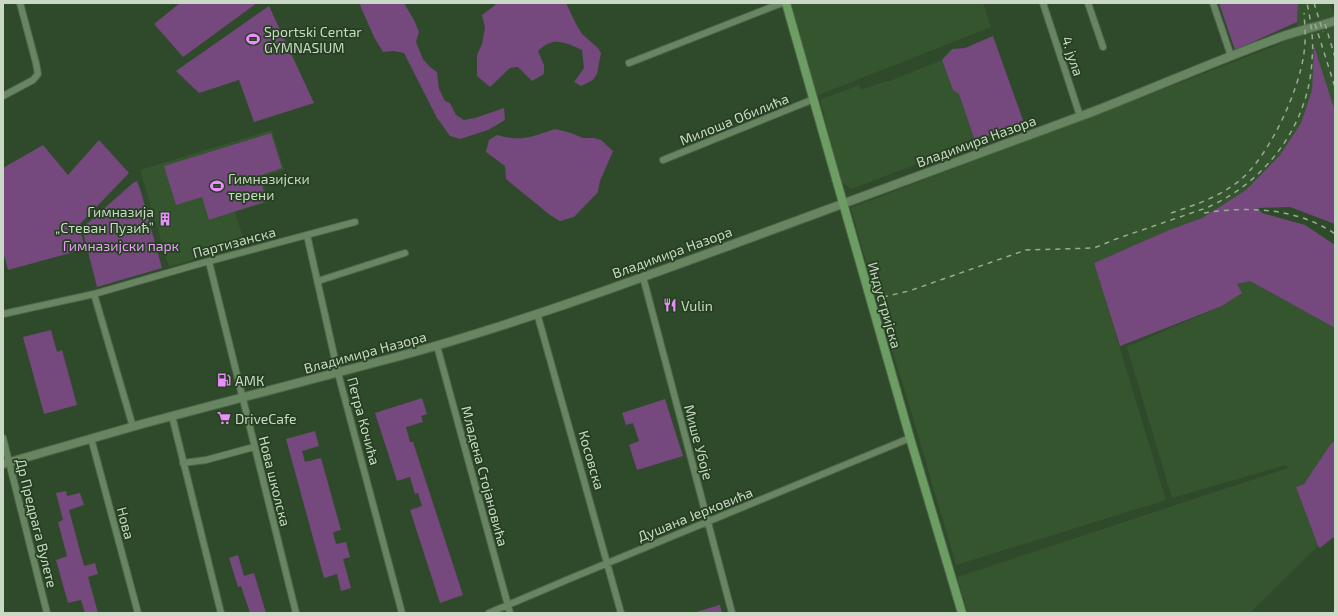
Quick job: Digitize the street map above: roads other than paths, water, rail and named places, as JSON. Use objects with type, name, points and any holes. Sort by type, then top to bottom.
[{"type":"main road","name":"Индустријска","points":[[786,3],[910,438],[962,613]]},
{"type":"street","points":[[3,96],[33,80],[38,74],[20,3]]},
{"type":"street","points":[[629,63],[782,3]]},
{"type":"street","name":"4. јула","points":[[1043,3],[1080,116]]},
{"type":"street","points":[[1088,3],[1103,47]]},
{"type":"street","points":[[1213,3],[1231,56]]},
{"type":"street","name":"Владимира Назора","points":[[6,463],[172,416],[437,346],[537,314],[844,204],[1132,97],[1281,37],[1335,21]]},
{"type":"street","name":"Милоша Обилића","points":[[663,160],[814,100]]},
{"type":"street","name":"Партизанска","points":[[3,314],[94,294],[355,222]]},
{"type":"street","name":"Петра Кочића","points":[[307,235],[338,373],[402,613]]},
{"type":"street","points":[[318,281],[404,253]]},
{"type":"street","name":"Нова школска","points":[[209,262],[296,613]]},
{"type":"street","name":"Мише Убоје","points":[[643,277],[732,613]]},
{"type":"street","points":[[94,294],[133,427]]},
{"type":"street","name":"Косовска","points":[[537,314],[622,613]]},
{"type":"street","name":"Младена Стојановића","points":[[437,346],[510,613]]},
{"type":"street","points":[[172,416],[221,613]]},
{"type":"street","name":"Др Предрага Вулете","points":[[3,438],[6,463],[47,613]]},
{"type":"street","name":"Нова","points":[[91,438],[138,613]]},
{"type":"street","name":"Душана Јерковића","points":[[489,613],[910,438]]},
{"type":"street","points":[[183,463],[206,460],[254,447]]},
{"type":"railway","points":[[883,297],[909,291],[1026,250],[1094,248],[1206,208],[1227,197],[1247,183],[1265,167],[1280,149],[1293,129],[1309,84],[1313,53],[1312,32],[1307,3]]},
{"type":"railway","points":[[1314,3],[1323,32]]},
{"type":"railway","points":[[1171,213],[1206,200],[1231,187],[1250,170],[1261,156],[1281,122],[1296,86],[1305,48],[1304,13]]},
{"type":"railway","points":[[1315,24],[1335,87]]},
{"type":"railway","points":[[1325,24],[1335,57]]},
{"type":"railway","points":[[1204,213],[1238,210],[1272,211],[1305,219],[1321,225],[1335,234]]},
{"type":"place","name":"Sportski Centar GYMNASIUM","points":[[253,39]]},
{"type":"place","name":"Гимназијски терени","points":[[217,186]]},
{"type":"place","name":"Гимназија „Стеван Пузић”","points":[[165,219]]},
{"type":"place","name":"Vulin","points":[[670,305]]},
{"type":"place","name":"АМК","points":[[224,380]]},
{"type":"place","name":"DriveCafe","points":[[224,418]]},
{"type":"park label","name":"Гимназијски парк","points":[[121,245]]}]
